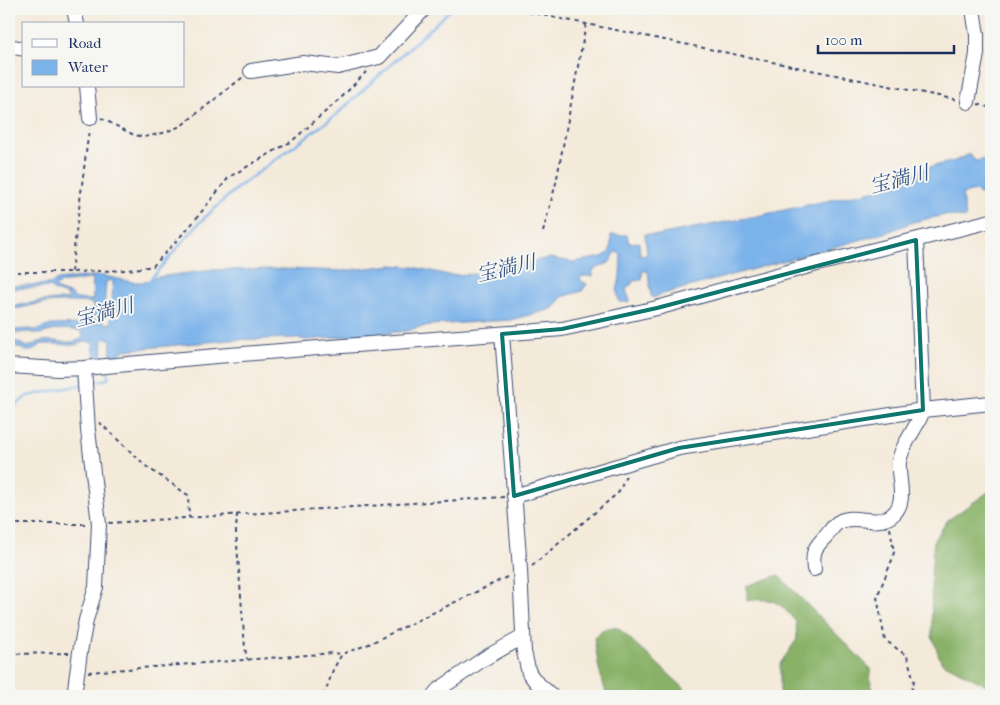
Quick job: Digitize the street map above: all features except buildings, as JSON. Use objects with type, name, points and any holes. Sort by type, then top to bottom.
[{"type":"street","points":[[74,9],[77,22]]},
{"type":"street","points":[[251,71],[303,63],[338,67],[379,57],[424,9]]},
{"type":"street","points":[[968,102],[977,54],[977,35],[973,9]]},
{"type":"street","points":[[9,46],[22,49]]},
{"type":"street","points":[[86,88],[90,118]]},
{"type":"street","points":[[9,366],[59,369],[84,368],[562,329],[657,308],[813,265],[991,221]]},
{"type":"street","points":[[814,569],[812,556],[817,545],[839,521],[851,519],[884,520],[893,515],[899,506],[902,490],[899,462],[923,410],[916,240]]},
{"type":"street","points":[[502,334],[520,570],[524,652],[529,673],[552,696]]},
{"type":"street","points":[[74,696],[86,620],[96,588],[99,524],[87,415],[84,368]]},
{"type":"street","points":[[514,496],[679,448],[923,410],[991,403]]},
{"type":"street","points":[[433,696],[438,690],[485,658],[523,637]]},
{"type":"path","points":[[513,9],[991,108]]},
{"type":"path","points":[[543,232],[556,183],[586,24]]},
{"type":"path","points":[[71,272],[90,118],[101,118],[134,135],[144,136],[163,133],[181,126],[251,71]]},
{"type":"path","points":[[9,272],[128,270],[153,266],[191,225],[229,178],[292,141],[341,98],[367,71]]},
{"type":"path","points":[[87,415],[95,418],[147,467],[188,495],[189,518]]},
{"type":"path","points":[[78,672],[334,653],[342,654],[369,644],[520,570],[530,568],[619,492],[627,474],[629,463]]},
{"type":"path","points":[[9,524],[99,524],[514,496]]},
{"type":"path","points":[[237,514],[236,532],[247,660]]},
{"type":"path","points":[[887,518],[894,552],[877,598],[885,640],[907,656],[912,673],[914,682],[912,688],[905,696]]},
{"type":"path","points":[[9,654],[80,652]]},
{"type":"path","points":[[324,696],[333,670],[342,654]]},
{"type":"highlighted area","points":[[916,240],[923,410],[679,448],[514,496],[502,334],[562,329],[657,308]]},
{"type":"green space","points":[[991,490],[991,688],[941,662],[932,636],[931,574],[934,540],[948,520]]},
{"type":"green space","points":[[778,575],[870,668],[871,685],[878,696],[780,696],[780,664],[797,639],[796,622],[776,603],[764,600],[747,601],[747,586]]},
{"type":"green space","points":[[606,628],[618,628],[683,687],[690,696],[607,696],[599,669],[594,638]]},
{"type":"water","name":"宝満川","points":[[970,154],[975,161],[991,158],[991,214],[983,215],[987,201],[986,197],[975,191],[963,194],[962,197],[966,218],[945,215],[913,222],[885,233],[659,295],[654,298],[651,296],[648,271],[642,271],[642,280],[632,281],[632,284],[628,286],[626,291],[630,300],[628,302],[619,302],[617,291],[621,254],[616,252],[609,263],[593,270],[593,276],[583,276],[580,278],[581,281],[587,284],[582,291],[562,297],[553,308],[510,320],[431,325],[407,331],[306,340],[296,338],[229,340],[125,350],[113,361],[110,360],[111,339],[103,338],[102,359],[95,359],[93,343],[87,341],[75,345],[42,344],[32,351],[26,351],[9,343],[9,341],[18,342],[27,347],[43,341],[74,342],[79,340],[83,337],[81,331],[64,329],[40,334],[28,332],[9,334],[9,330],[37,330],[51,325],[88,324],[91,322],[93,308],[92,303],[66,302],[9,308],[9,305],[15,306],[70,299],[50,287],[9,289],[9,286],[50,284],[58,280],[91,276],[144,282],[157,277],[213,270],[283,269],[342,271],[392,265],[413,267],[449,275],[480,274],[498,267],[550,258],[574,262],[602,257],[609,253],[611,235],[627,235],[629,243],[639,242],[640,256],[647,255],[645,234],[658,235],[882,189],[910,177],[917,170],[955,161]],"holes":[[[92,279],[93,300],[76,299],[74,296],[60,291],[55,287],[60,283]],[[113,281],[111,324],[103,323],[106,282]]]},
{"type":"waterway","points":[[148,282],[199,223],[237,188],[336,115],[451,9]]},
{"type":"waterway","points":[[88,383],[108,379],[109,369]]},
{"type":"waterway","points":[[9,411],[27,396],[81,385]]}]
